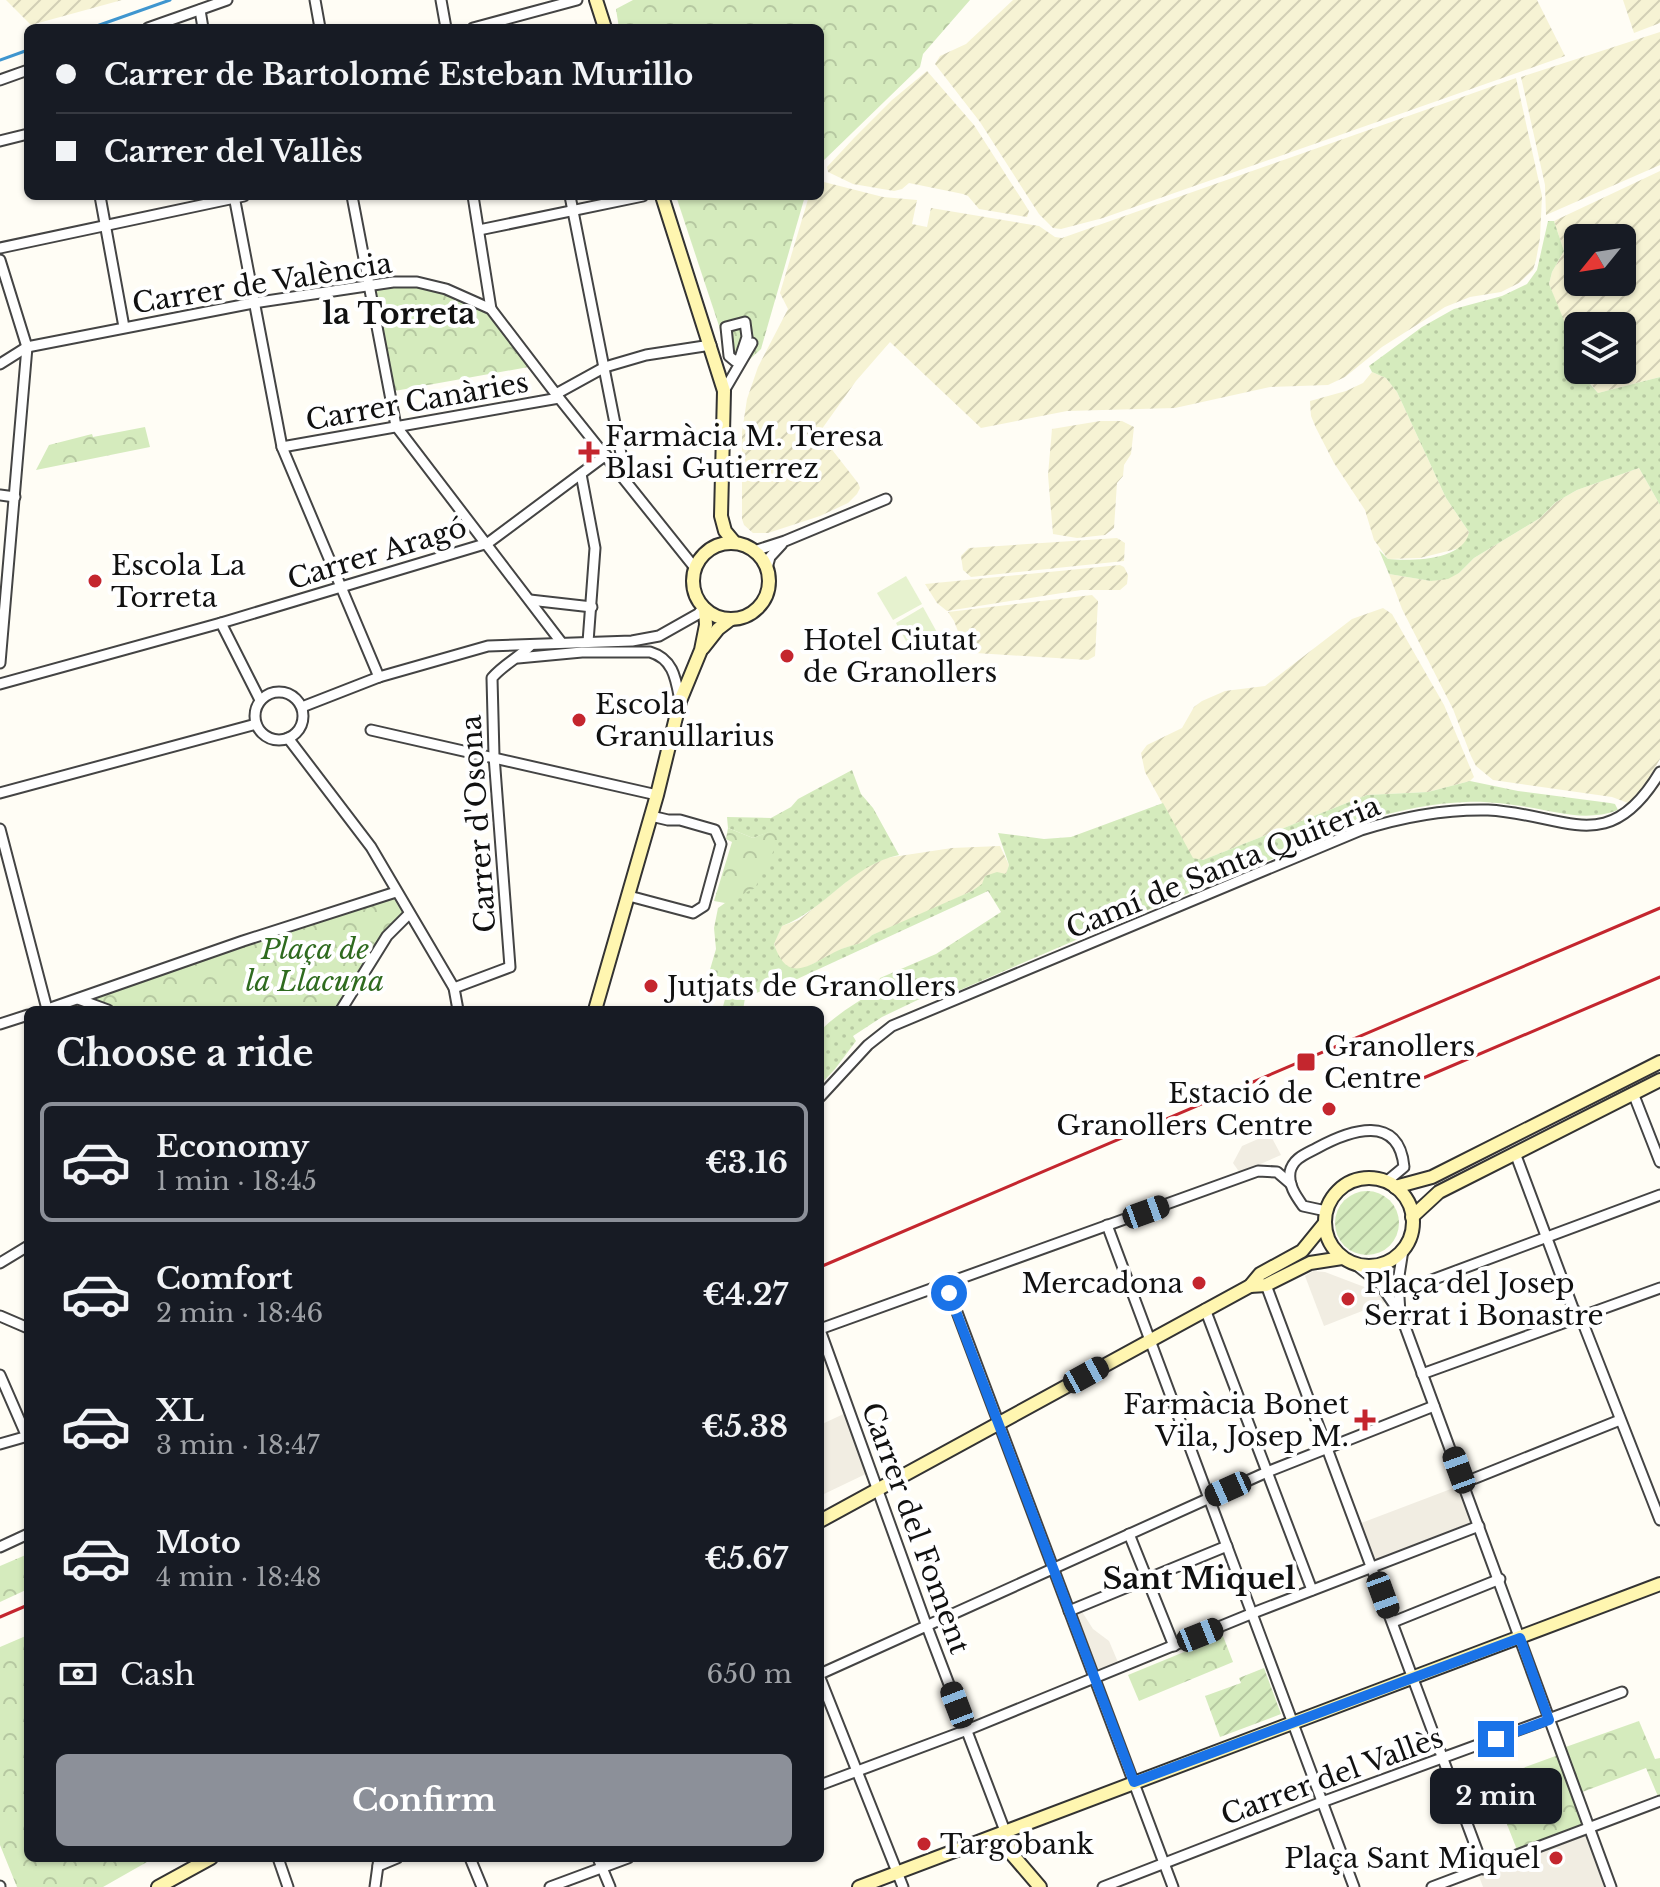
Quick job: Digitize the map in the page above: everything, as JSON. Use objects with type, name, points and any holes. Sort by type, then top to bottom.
[{"type":"street","points":[[160,24],[227,0]]},
{"type":"street","points":[[315,0],[319,24]]},
{"type":"street","points":[[441,0],[445,24]]},
{"type":"street","points":[[596,0],[604,24]]},
{"type":"street","points":[[506,24],[574,1]]},
{"type":"street","points":[[200,10],[202,24]]},
{"type":"street","points":[[0,80],[24,71]]},
{"type":"street","points":[[0,141],[24,135]]},
{"type":"street","points":[[101,200],[124,327]]},
{"type":"street","points":[[0,248],[223,200]]},
{"type":"street","points":[[237,200],[253,303],[282,447],[379,677]]},
{"type":"street","points":[[353,200],[396,426],[561,642]]},
{"type":"street","points":[[474,200],[491,309]]},
{"type":"street","points":[[571,200],[627,482]]},
{"type":"street","points":[[479,230],[623,200]]},
{"type":"street","points":[[596,1006],[657,795],[680,701],[701,650],[706,625],[704,608],[694,585],[695,568],[716,538],[721,516],[724,391],[663,200]]},
{"type":"street","points":[[0,260],[27,347],[0,663]]},
{"type":"street","name":"Carrer de València","points":[[0,364],[27,347],[253,303],[369,284],[417,282],[446,289],[491,309],[695,568]]},
{"type":"street","points":[[724,391],[752,343]]},
{"type":"street","name":"Carrer Canàries","points":[[282,447],[557,396],[605,367],[646,355],[711,345]]},
{"type":"street","name":"Carrer Aragó","points":[[0,684],[221,623],[488,543],[606,455]]},
{"type":"street","points":[[581,474],[595,548],[588,642]]},
{"type":"street","points":[[0,495],[15,497]]},
{"type":"street","points":[[754,551],[886,499]]},
{"type":"street","points":[[721,516],[725,531],[735,543],[754,551],[767,568]]},
{"type":"street","points":[[701,650],[731,619],[753,613],[763,603],[768,591],[770,557],[785,541]]},
{"type":"street","points":[[709,551],[723,544],[735,543]]},
{"type":"street","points":[[530,600],[592,607]]},
{"type":"street","points":[[704,608],[713,615],[731,619]]},
{"type":"street","points":[[302,707],[379,677],[488,646],[632,641],[659,636],[704,608]]},
{"type":"street","points":[[221,623],[260,700]]},
{"type":"street","points":[[518,658],[531,646]]},
{"type":"street","points":[[518,658],[582,652],[650,652],[661,655],[668,663],[680,701]]},
{"type":"street","name":"Carrer d'Osona","points":[[454,988],[510,967],[494,756],[492,678],[500,668],[518,658]]},
{"type":"street","points":[[279,692],[295,698],[302,707],[302,724],[288,738],[271,739],[256,724],[260,700],[272,693],[279,692]]},
{"type":"street","points":[[0,793],[256,724]]},
{"type":"street","points":[[371,730],[657,795]]},
{"type":"street","points":[[288,738],[371,847],[454,988],[457,1006]]},
{"type":"street","name":"Camí de Santa Quiteria","points":[[824,1093],[879,1035],[892,1026],[1361,830],[1426,814],[1483,810],[1523,814],[1572,825],[1602,825],[1616,820],[1636,806],[1660,772]]},
{"type":"street","points":[[629,896],[693,913],[704,906],[722,841],[715,830],[651,816]]},
{"type":"street","points":[[0,829],[45,1006]]},
{"type":"street","points":[[58,1006],[243,941],[396,892]]},
{"type":"street","points":[[343,1006],[387,936],[409,914]]},
{"type":"street","points":[[78,999],[97,1006]]},
{"type":"street","points":[[0,1024],[24,1016]]},
{"type":"street","points":[[1390,1185],[1432,1177],[1660,1062]]},
{"type":"street","points":[[1412,1217],[1439,1192],[1660,1080]]},
{"type":"street","points":[[1633,1093],[1660,1162]]},
{"type":"street","points":[[1291,1184],[1292,1167],[1299,1158],[1334,1139],[1365,1130],[1384,1133],[1401,1148],[1404,1167],[1390,1185]]},
{"type":"street","points":[[1515,1153],[1573,1308],[1581,1318],[1660,1520]]},
{"type":"street","points":[[824,1329],[1258,1171],[1277,1172],[1291,1184],[1303,1206],[1325,1217]]},
{"type":"street","points":[[824,1519],[1250,1286],[1260,1274],[1302,1251],[1325,1217],[1335,1194],[1350,1183],[1373,1178],[1390,1185],[1406,1201],[1412,1217],[1412,1229],[1403,1250],[1398,1282],[1400,1313]]},
{"type":"street","points":[[1398,1282],[1413,1287],[1660,1195]]},
{"type":"street","points":[[1325,1217],[1327,1238],[1342,1258],[1380,1284],[1400,1313],[1611,1887]]},
{"type":"street","points":[[1107,1225],[1354,1887]]},
{"type":"street","points":[[0,1263],[24,1248]]},
{"type":"street","points":[[1356,1265],[1382,1265],[1403,1250]]},
{"type":"street","points":[[1250,1286],[1266,1285],[1310,1263],[1342,1258]]},
{"type":"street","points":[[946,1283],[1173,1887]]},
{"type":"street","points":[[1266,1285],[1484,1869]]},
{"type":"street","points":[[1422,1374],[1660,1288]]},
{"type":"street","points":[[1205,1309],[1312,1590]]},
{"type":"street","points":[[0,1316],[24,1326]]},
{"type":"street","name":"Carrer del Foment","points":[[824,1341],[926,1624],[1005,1831]]},
{"type":"street","points":[[0,1375],[24,1427]]},
{"type":"street","points":[[824,1674],[926,1624],[1267,1472],[1434,1406]]},
{"type":"street","points":[[1463,1483],[1620,1420]]},
{"type":"street","points":[[0,1444],[24,1437]]},
{"type":"street","points":[[824,1784],[967,1730],[1253,1613],[1479,1526]]},
{"type":"street","points":[[1129,1534],[1174,1646]]},
{"type":"street","points":[[0,1547],[24,1536]]},
{"type":"street","points":[[1069,1611],[1227,1546]]},
{"type":"street","points":[[1393,1622],[1500,1579]]},
{"type":"street","points":[[859,1887],[1660,1584]]},
{"type":"street","points":[[824,1686],[903,1887]]},
{"type":"street","name":"Carrer del Vallès","points":[[1103,1887],[1322,1802],[1622,1692]]},
{"type":"street","points":[[1432,1887],[1660,1801]]},
{"type":"street","points":[[1005,1831],[1010,1852],[1040,1887]]},
{"type":"street","points":[[158,1887],[204,1862]]},
{"type":"street","points":[[279,1862],[288,1887]]},
{"type":"street","points":[[375,1887],[379,1862]]},
{"type":"street","points":[[472,1862],[482,1887]]},
{"type":"street","points":[[550,1887],[600,1863],[610,1887]]},
{"type":"shaded area","points":[[6,0],[122,0],[35,24],[30,24]]},
{"type":"shaded area","points":[[1013,0],[1537,0],[1565,56],[1103,218],[1061,229],[1053,228],[1039,214],[980,122],[935,64],[940,56],[966,44]]},
{"type":"shaded area","points":[[1623,0],[1660,0],[1660,23],[1634,33]]},
{"type":"shaded area","points":[[1660,32],[1660,165],[1546,215],[1545,185],[1521,77]]},
{"type":"shaded area","points":[[927,71],[974,125],[1029,211],[1027,217],[979,209],[963,194],[909,183],[894,191],[853,184],[828,172],[827,167],[854,138]]},
{"type":"shaded area","points":[[1516,78],[1542,196],[1536,260],[1533,270],[1519,283],[1501,292],[1470,297],[1445,307],[1382,347],[1345,377],[1328,385],[1270,387],[1175,408],[1067,411],[981,428],[890,342],[856,381],[819,433],[858,483],[860,488],[857,494],[848,503],[820,516],[768,533],[753,533],[744,525],[742,432],[747,399],[758,367],[788,309],[780,293],[808,200],[824,200],[824,182],[883,197],[917,200],[912,224],[927,227],[931,208],[1039,226],[1062,238]]},
{"type":"shaded area","points":[[1660,171],[1660,377],[1636,383],[1636,312],[1564,312],[1564,325],[1549,284],[1564,251],[1554,221]]},
{"type":"shaded area","points":[[1372,372],[1386,378],[1397,392],[1446,498],[1469,532],[1467,542],[1460,548],[1420,558],[1388,559],[1374,540],[1365,510],[1334,463],[1316,428],[1310,401],[1346,391],[1363,383]]},
{"type":"shaded area","points":[[1591,384],[1633,384],[1598,393]]},
{"type":"shaded area","points":[[1100,421],[1122,421],[1134,427],[1131,454],[1117,483],[1114,528],[1105,535],[1077,538],[1053,534],[1048,475],[1052,429]]},
{"type":"shaded area","points":[[1639,468],[1660,505],[1660,759],[1640,793],[1628,803],[1612,797],[1493,780],[1476,766],[1453,709],[1402,609],[1389,574],[1431,581],[1459,573],[1474,558],[1540,518],[1556,502],[1577,490]]},
{"type":"shaded area","points":[[1117,538],[1125,543],[1124,561],[971,577],[963,570],[961,556],[969,548]]},
{"type":"shaded area","points":[[1120,565],[1128,575],[1127,584],[1120,590],[1081,590],[947,611],[937,603],[925,584]]},
{"type":"shaded area","points":[[1092,595],[1098,601],[1095,656],[1088,660],[976,653],[963,644],[948,612]]},
{"type":"shaded area","points":[[1383,608],[1392,614],[1444,705],[1474,777],[1470,781],[1428,792],[1367,795],[1203,860],[1193,859],[1145,772],[1141,753],[1147,745],[1182,728],[1194,707],[1202,701],[1225,691],[1265,686],[1352,619]]},
{"type":"shaded area","points":[[1000,846],[1009,865],[1006,875],[803,969],[785,966],[778,957],[774,943],[782,926],[799,920],[861,870],[886,858],[952,848]]},
{"type":"shaded area","points":[[1265,1136],[1272,1138],[1281,1155],[1240,1173],[1233,1163],[1242,1146]]},
{"type":"shaded area","name":"Plaça del Josep Serrat i Bonastre","points":[[1313,1271],[1325,1272],[1367,1288],[1385,1302],[1324,1326],[1305,1276]]},
{"type":"shaded area","points":[[850,1411],[872,1471],[824,1494],[824,1423]]},
{"type":"shaded area","points":[[1464,1484],[1479,1526],[1373,1568],[1356,1525]]},
{"type":"shaded area","points":[[1079,1607],[1093,1629],[1109,1641],[1120,1667],[1094,1678],[1069,1611]]},
{"type":"shaded area","name":"Plaça Sant Miquel","points":[[1588,1827],[1611,1887],[1483,1887],[1477,1871]]},
{"type":"green space","points":[[633,0],[970,0],[923,54],[920,67],[824,160],[824,24],[618,24],[616,9]]},
{"type":"green space","points":[[677,200],[804,200],[761,349],[749,360],[735,361],[729,356]]},
{"type":"green space","points":[[1548,221],[1554,221],[1564,251],[1549,284],[1564,321],[1564,384],[1590,384],[1598,393],[1660,377],[1660,505],[1639,468],[1577,490],[1556,502],[1540,518],[1474,558],[1448,579],[1431,581],[1389,574],[1379,550],[1388,559],[1435,557],[1457,549],[1465,542],[1469,532],[1446,498],[1397,392],[1386,378],[1372,372],[1369,366],[1422,327],[1454,309],[1502,296],[1527,284],[1537,270]]},
{"type":"green space","points":[[417,282],[491,309],[534,366],[389,392],[369,284]]},
{"type":"green space","points":[[145,427],[150,447],[36,470],[49,445],[92,434],[93,437]]},
{"type":"green space","points":[[906,576],[922,604],[893,620],[877,593]]},
{"type":"green space","points":[[923,607],[939,636],[912,652],[896,623]]},
{"type":"green space","points":[[852,770],[861,794],[873,808],[899,855],[867,868],[812,910],[782,926],[774,944],[787,966],[795,968],[813,964],[972,891],[982,884],[985,876],[997,872],[1006,874],[1009,865],[998,833],[1044,839],[1071,837],[1163,803],[1193,858],[1203,860],[1367,795],[1428,792],[1470,781],[1518,791],[1610,803],[1615,804],[1618,810],[1584,816],[1505,804],[1466,802],[1417,808],[1369,819],[937,1000],[928,995],[882,1017],[853,1036],[856,1041],[824,1081],[824,1028],[876,990],[880,978],[936,954],[1001,912],[988,891],[782,986],[777,984],[745,998],[744,1006],[723,1006],[729,985],[726,979],[709,973],[716,949],[714,928],[718,908],[725,903],[775,830],[753,838],[728,828],[727,817],[771,818],[791,807],[798,799]]},
{"type":"green space","points":[[728,828],[753,838],[776,829],[781,836],[755,888],[725,903],[714,901],[732,842],[726,839]]},
{"type":"green space","name":"Plaça de la Llacuna","points":[[396,892],[409,914],[387,936],[343,1006],[97,1006],[78,999]]},
{"type":"green space","points":[[1367,1191],[1390,1200],[1399,1223],[1390,1246],[1367,1255],[1344,1246],[1335,1223],[1344,1200]]},
{"type":"green space","points":[[24,1556],[24,1591],[0,1602],[0,1566]]},
{"type":"green space","points":[[1223,1636],[1233,1662],[1139,1701],[1128,1675]]},
{"type":"green space","points":[[24,1637],[24,1862],[147,1862],[103,1887],[17,1887],[0,1845],[0,1647]]},
{"type":"green space","points":[[1264,1668],[1281,1714],[1220,1737],[1205,1696],[1241,1683],[1239,1678]]},
{"type":"green space","points":[[1639,1721],[1655,1759],[1660,1758],[1660,1801],[1646,1768],[1577,1794],[1588,1827],[1519,1855],[1501,1809],[1465,1821],[1455,1793],[1561,1754],[1560,1749]]},
{"type":"waterway","points":[[102,24],[170,0]]},
{"type":"waterway","points":[[0,60],[24,51]]},
{"type":"railway","points":[[824,1265],[1660,908]]},
{"type":"railway","points":[[1414,1082],[1660,977]]},
{"type":"railway","points":[[0,1617],[24,1607]]},
{"type":"place","name":"Farmàcia M. Teresa Blasi Gutierrez","points":[[589,452]]},
{"type":"place","name":"Escola La Torreta","points":[[95,581]]},
{"type":"place","name":"Hotel Ciutat de Granollers","points":[[787,656]]},
{"type":"place","name":"Escola Granullarius","points":[[579,720]]},
{"type":"place","name":"Jutjats de Granollers","points":[[651,986]]},
{"type":"place","name":"Granollers Centre","points":[[1306,1062]]},
{"type":"place","name":"Estació de Granollers Centre","points":[[1329,1109]]},
{"type":"place","name":"Mercadona","points":[[1199,1283]]},
{"type":"place","name":"Plaça del Josep Serrat i Bonastre","points":[[1348,1299]]},
{"type":"place","name":"Farmàcia Bonet Vila, Josep M.","points":[[1365,1420]]},
{"type":"place","name":"Targobank","points":[[924,1844]]},
{"type":"place","name":"Plaça Sant Miquel","points":[[1556,1858]]},
{"type":"district","name":"la Torreta","points":[[399,314]]},
{"type":"district","name":"Sant Miquel","points":[[1199,1579]]},
{"type":"route","points":[[949,1293],[1134,1782],[1520,1638],[1549,1720],[1496,1739]]}]
